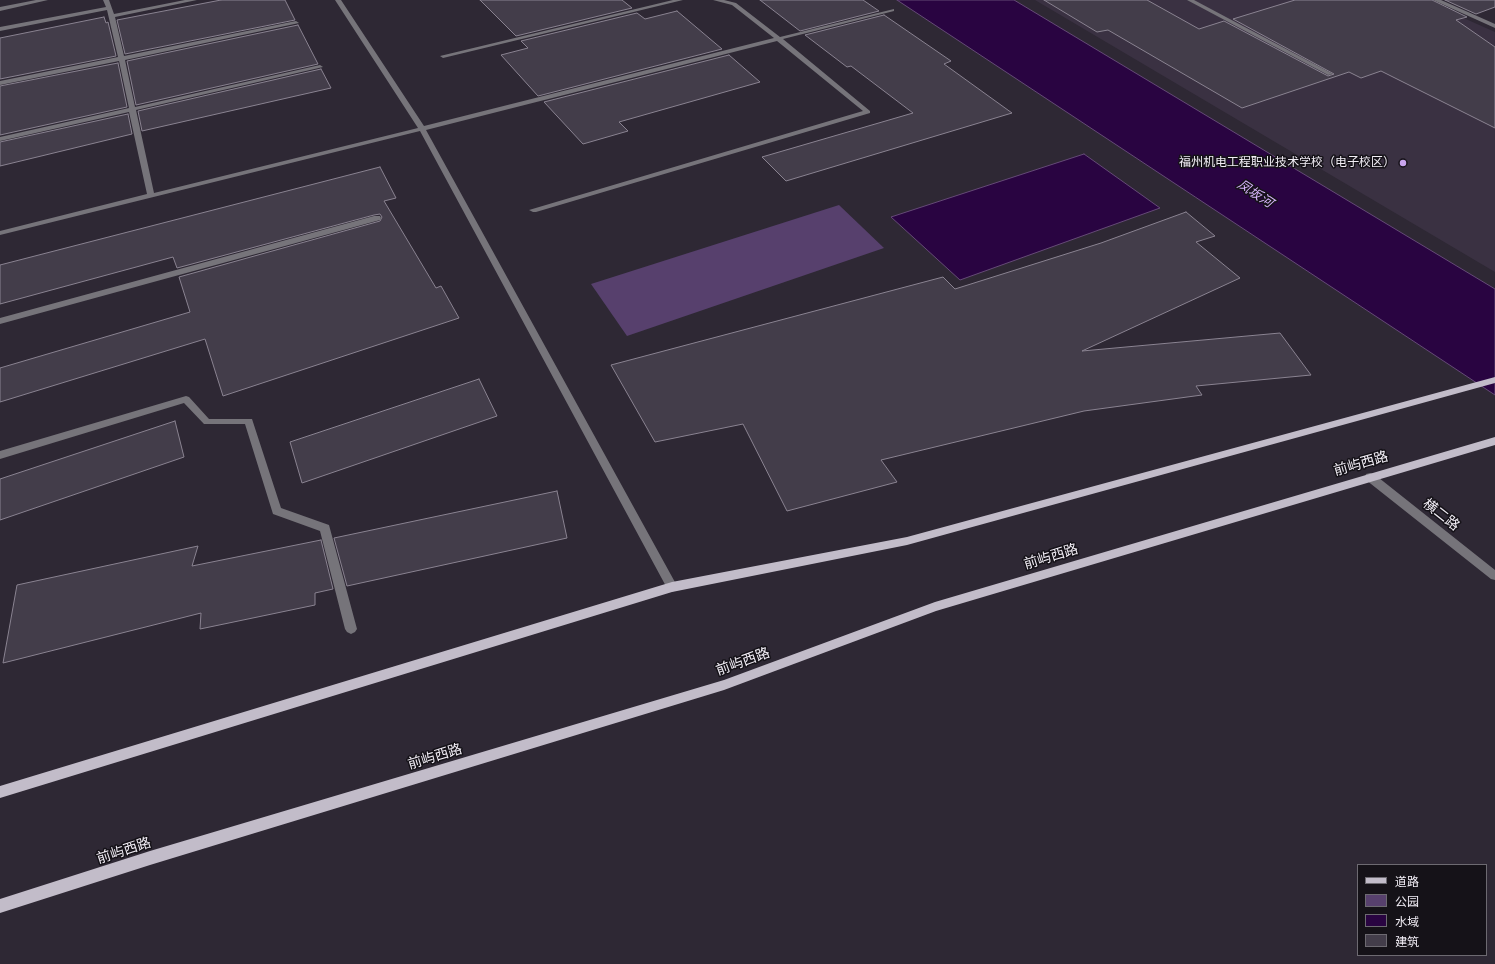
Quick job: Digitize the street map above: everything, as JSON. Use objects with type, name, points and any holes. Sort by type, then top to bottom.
[{"type":"main road","points":[[0,792],[672,587],[907,541],[1495,380]]},
{"type":"main road","name":"前屿西路","points":[[0,906],[165,854],[724,686],[935,607],[1495,441]]},
{"type":"street","points":[[0,8],[45,0]]},
{"type":"street","points":[[106,0],[112,16],[151,196]]},
{"type":"street","points":[[112,16],[194,0]]},
{"type":"street","points":[[338,0],[422,129],[672,587]]},
{"type":"street","points":[[443,56],[680,0]]},
{"type":"street","points":[[533,210],[868,112],[780,39],[734,4],[716,0]]},
{"type":"street","points":[[1190,0],[1330,74]]},
{"type":"street","points":[[1436,0],[1495,26]]},
{"type":"street","points":[[0,29],[109,8]]},
{"type":"street","points":[[0,233],[422,129],[892,10]]},
{"type":"street","points":[[0,83],[296,23]]},
{"type":"street","points":[[0,139],[320,67]]},
{"type":"street","points":[[0,321],[377,218]]},
{"type":"street","points":[[0,455],[186,399],[207,422],[249,421],[277,511],[325,528],[351,629]]},
{"type":"street","name":"横二路","points":[[1370,477],[1495,576]]},
{"type":"shaded area","name":"福州机电工程职业技术学校（电子校区）","points":[[1035,0],[1423,0],[1495,32],[1495,272]]},
{"type":"green space","points":[[839,205],[884,248],[627,336],[591,284]]},
{"type":"water","name":"凤坂河","points":[[897,0],[1014,0],[1495,289],[1495,395]]},
{"type":"water","points":[[1084,154],[1160,208],[960,280],[891,217]]},
{"type":"building","points":[[221,0],[285,0],[295,20],[125,54],[117,20]]},
{"type":"building","points":[[480,0],[622,0],[632,8],[516,36]]},
{"type":"building","points":[[760,0],[863,0],[879,11],[800,31]]},
{"type":"building","points":[[1044,0],[1147,0],[1199,29],[1224,21],[1328,76],[1334,74],[1233,19],[1295,0],[1432,0],[1467,17],[1456,20],[1495,47],[1495,128],[1381,71],[1361,78],[1349,72],[1242,108],[1108,30],[1097,32]]},
{"type":"building","points":[[1445,0],[1495,0],[1495,7],[1476,14]]},
{"type":"building","points":[[677,11],[722,49],[538,96],[501,55],[528,48],[521,41],[637,13],[645,19]]},
{"type":"building","points":[[884,15],[951,61],[944,64],[1012,113],[786,181],[762,157],[913,113],[851,66],[847,67],[805,35]]},
{"type":"building","points":[[104,17],[106,23],[108,22],[116,56],[0,79],[0,38]]},
{"type":"building","points":[[298,25],[318,64],[136,105],[127,61]]},
{"type":"building","points":[[729,55],[760,82],[619,122],[628,131],[583,144],[544,102]]},
{"type":"building","points":[[118,63],[127,107],[0,135],[0,86]]},
{"type":"building","points":[[321,69],[331,88],[142,131],[138,111]]},
{"type":"building","points":[[128,114],[132,134],[0,166],[0,142]]},
{"type":"building","points":[[380,167],[396,198],[384,201],[436,288],[441,286],[459,318],[223,396],[205,339],[0,402],[0,368],[190,312],[179,277],[380,221],[382,217],[380,214],[374,215],[177,268],[173,257],[0,304],[0,265]]},
{"type":"building","points":[[1186,212],[1215,236],[1196,242],[1240,278],[1082,351],[1280,333],[1311,375],[1196,386],[1202,395],[1084,411],[881,460],[897,482],[787,511],[743,424],[655,442],[611,365],[943,277],[955,289],[1101,243]]},
{"type":"building","points":[[479,379],[497,416],[302,483],[290,442]]},
{"type":"building","points":[[175,421],[184,457],[0,520],[0,479]]},
{"type":"building","points":[[557,491],[567,538],[347,586],[334,538]]},
{"type":"building","points":[[321,540],[333,589],[315,593],[315,605],[200,629],[201,613],[3,663],[17,585],[198,546],[192,566]]},
{"type":"place","name":"福州机电工程职业技术学校（电子校区）","points":[[1403,163]]}]
